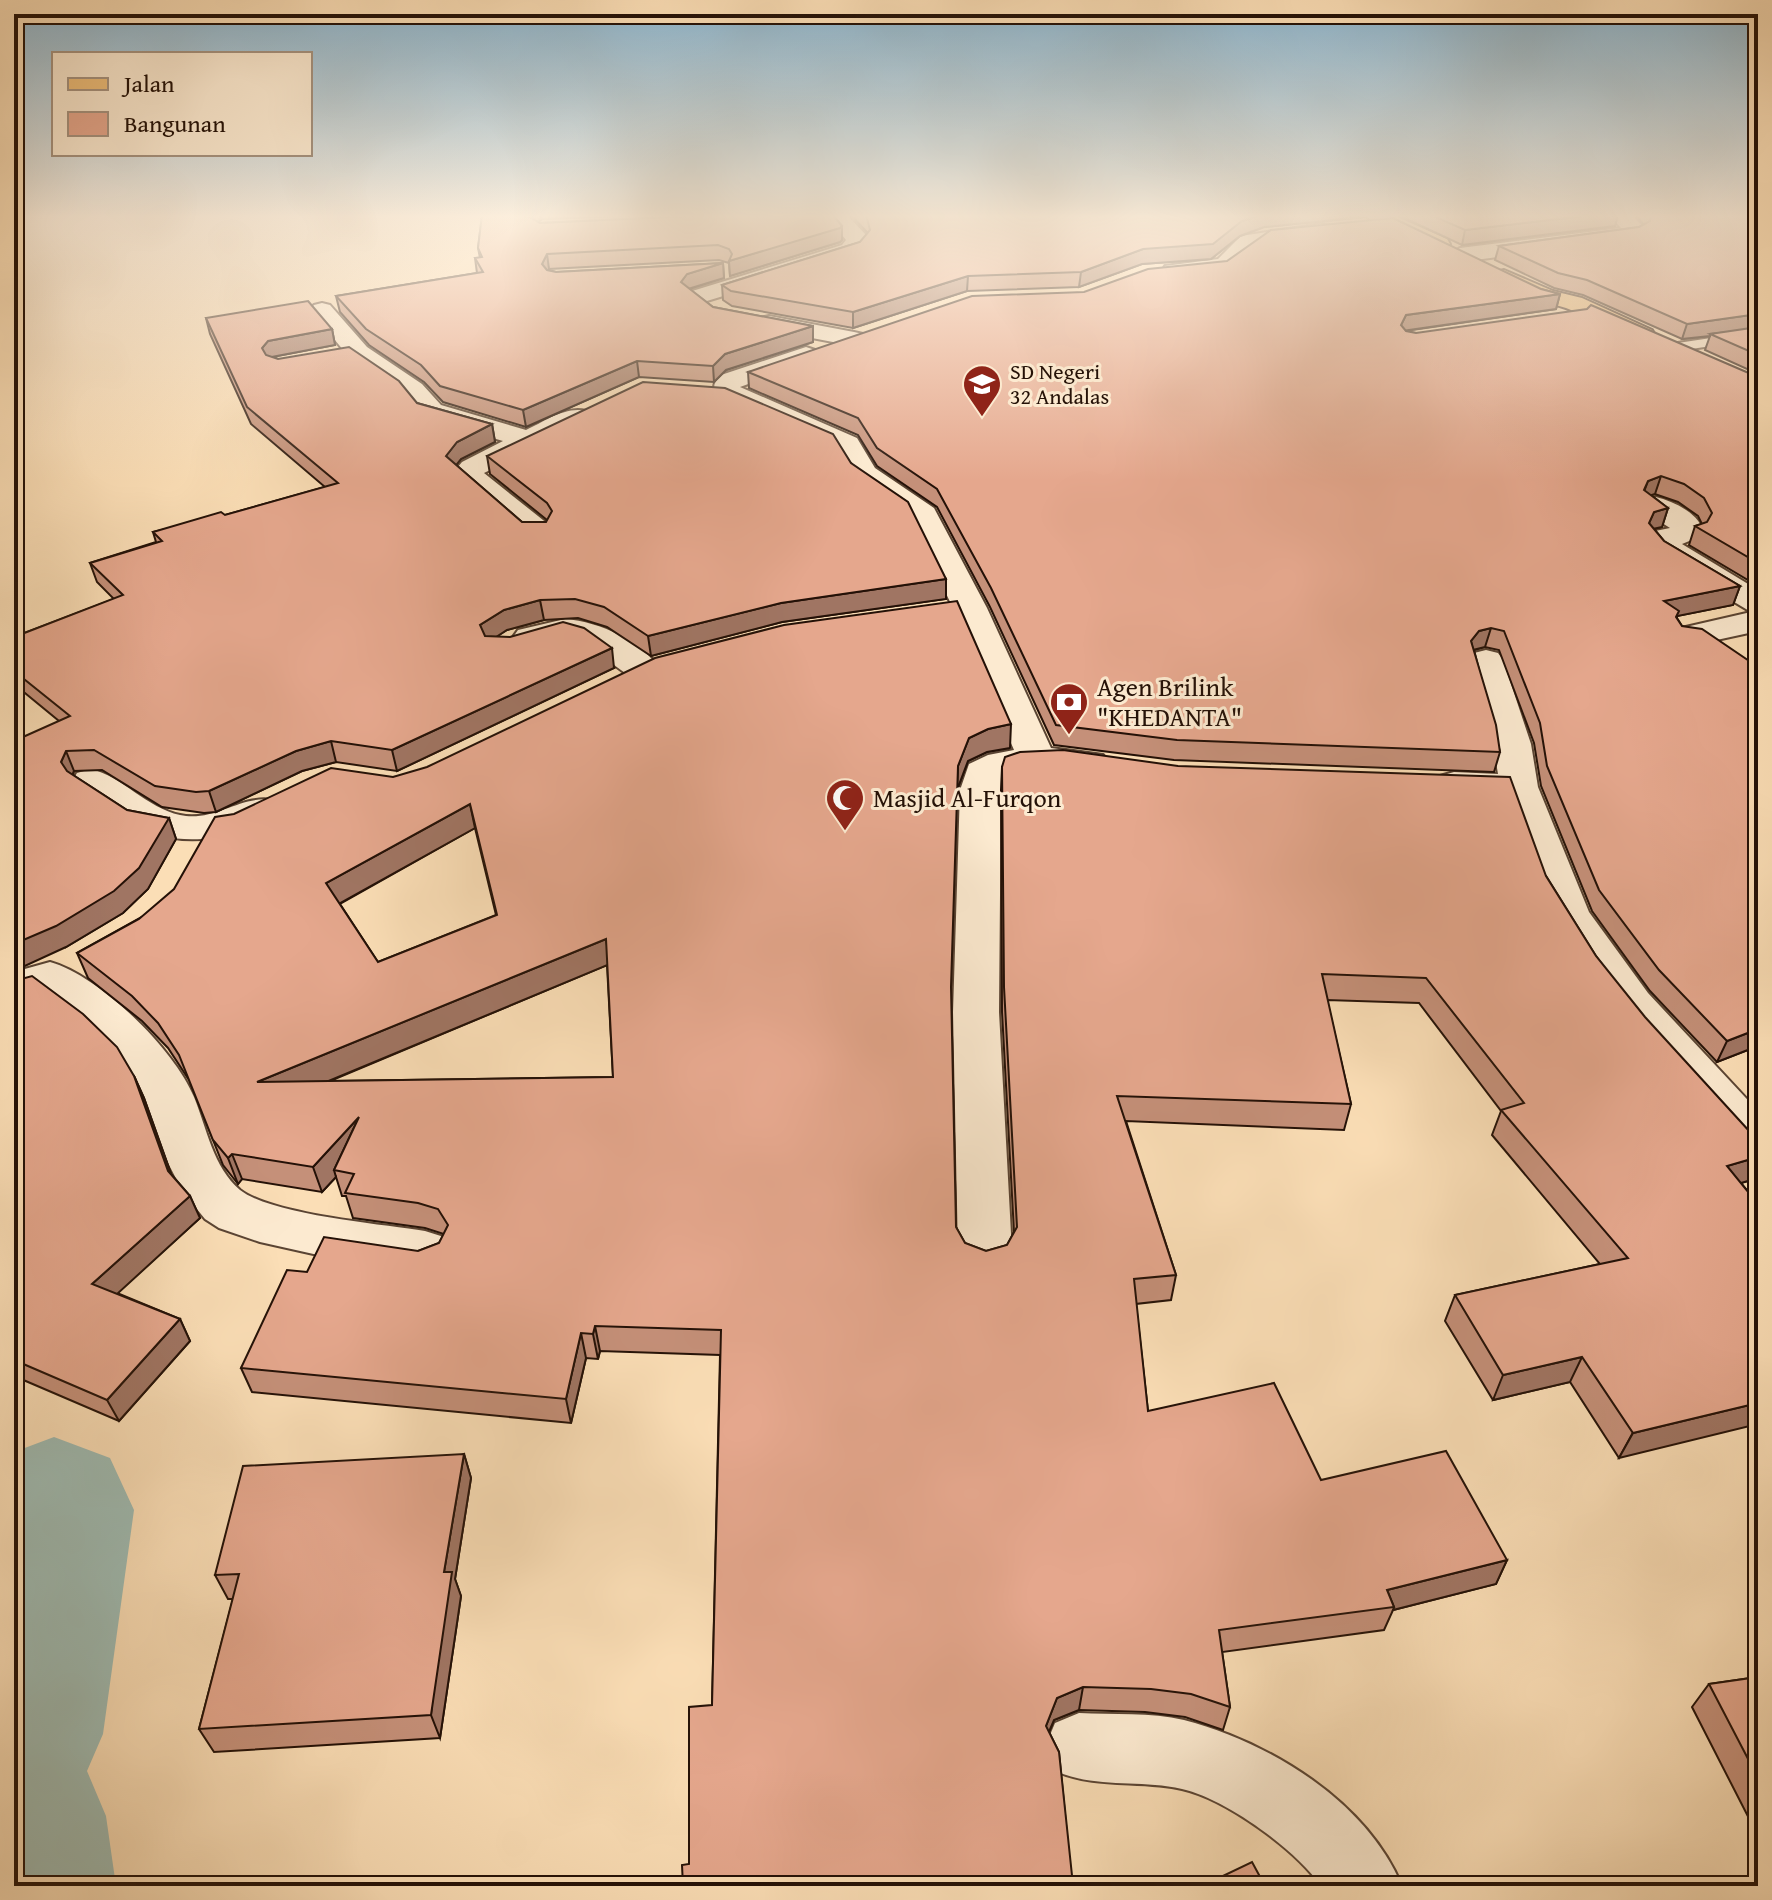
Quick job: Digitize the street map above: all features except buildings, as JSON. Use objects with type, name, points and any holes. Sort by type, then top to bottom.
[{"type":"main road","points":[[1537,304],[1545,309],[1571,304]]},
{"type":"main road","points":[[1545,309],[1553,307],[1697,368],[1671,348],[1575,304]]},
{"type":"street","points":[[710,304],[736,317],[868,335],[736,379],[727,384],[727,391],[716,393],[847,444],[863,473],[923,514],[954,610],[1037,758]]},
{"type":"street","points":[[322,310],[358,352],[413,390],[421,403],[438,415],[528,440]]},
{"type":"street","points":[[328,357],[358,352]]},
{"type":"street","points":[[537,531],[467,474],[472,468],[598,406]]},
{"type":"street","points":[[1656,506],[1687,525],[1688,530],[1679,535],[1661,539],[1670,550],[1758,604]]},
{"type":"street","points":[[1689,636],[1758,621]]},
{"type":"street","points":[[503,647],[549,630],[576,627],[595,633],[645,673]]},
{"type":"street","points":[[1486,660],[1512,744],[1519,787],[1531,810],[1567,910],[1608,972],[1692,1073],[1758,1143]]},
{"type":"street","points":[[985,1252],[976,1012],[979,790],[983,772],[1001,763],[1037,758],[1129,768]]},
{"type":"street","points":[[91,781],[151,821],[206,829],[227,826],[291,795]]},
{"type":"street","points":[[1425,783],[1519,787]]},
{"type":"street","points":[[187,867],[206,829]]},
{"type":"street","points":[[52,973],[124,1035],[161,1077],[202,1181],[224,1207],[252,1219],[425,1252]]},
{"type":"street","points":[[1079,1747],[1181,1754],[1245,1776],[1333,1842],[1365,1886]]},
{"type":"lane","points":[[1671,348],[1758,335]]},
{"type":"waterway","points":[[14,1734],[54,1510]]},
{"type":"waterway","points":[[14,1816],[21,1886]]},
{"type":"place","name":"SD Negeri 32 Andalas","points":[[982,418]]},
{"type":"place","name":"Agen Brilink \"KHEDANTA\"","points":[[1069,736]]},
{"type":"place","name":"Masjid Al-Furqon","points":[[845,832]]}]
